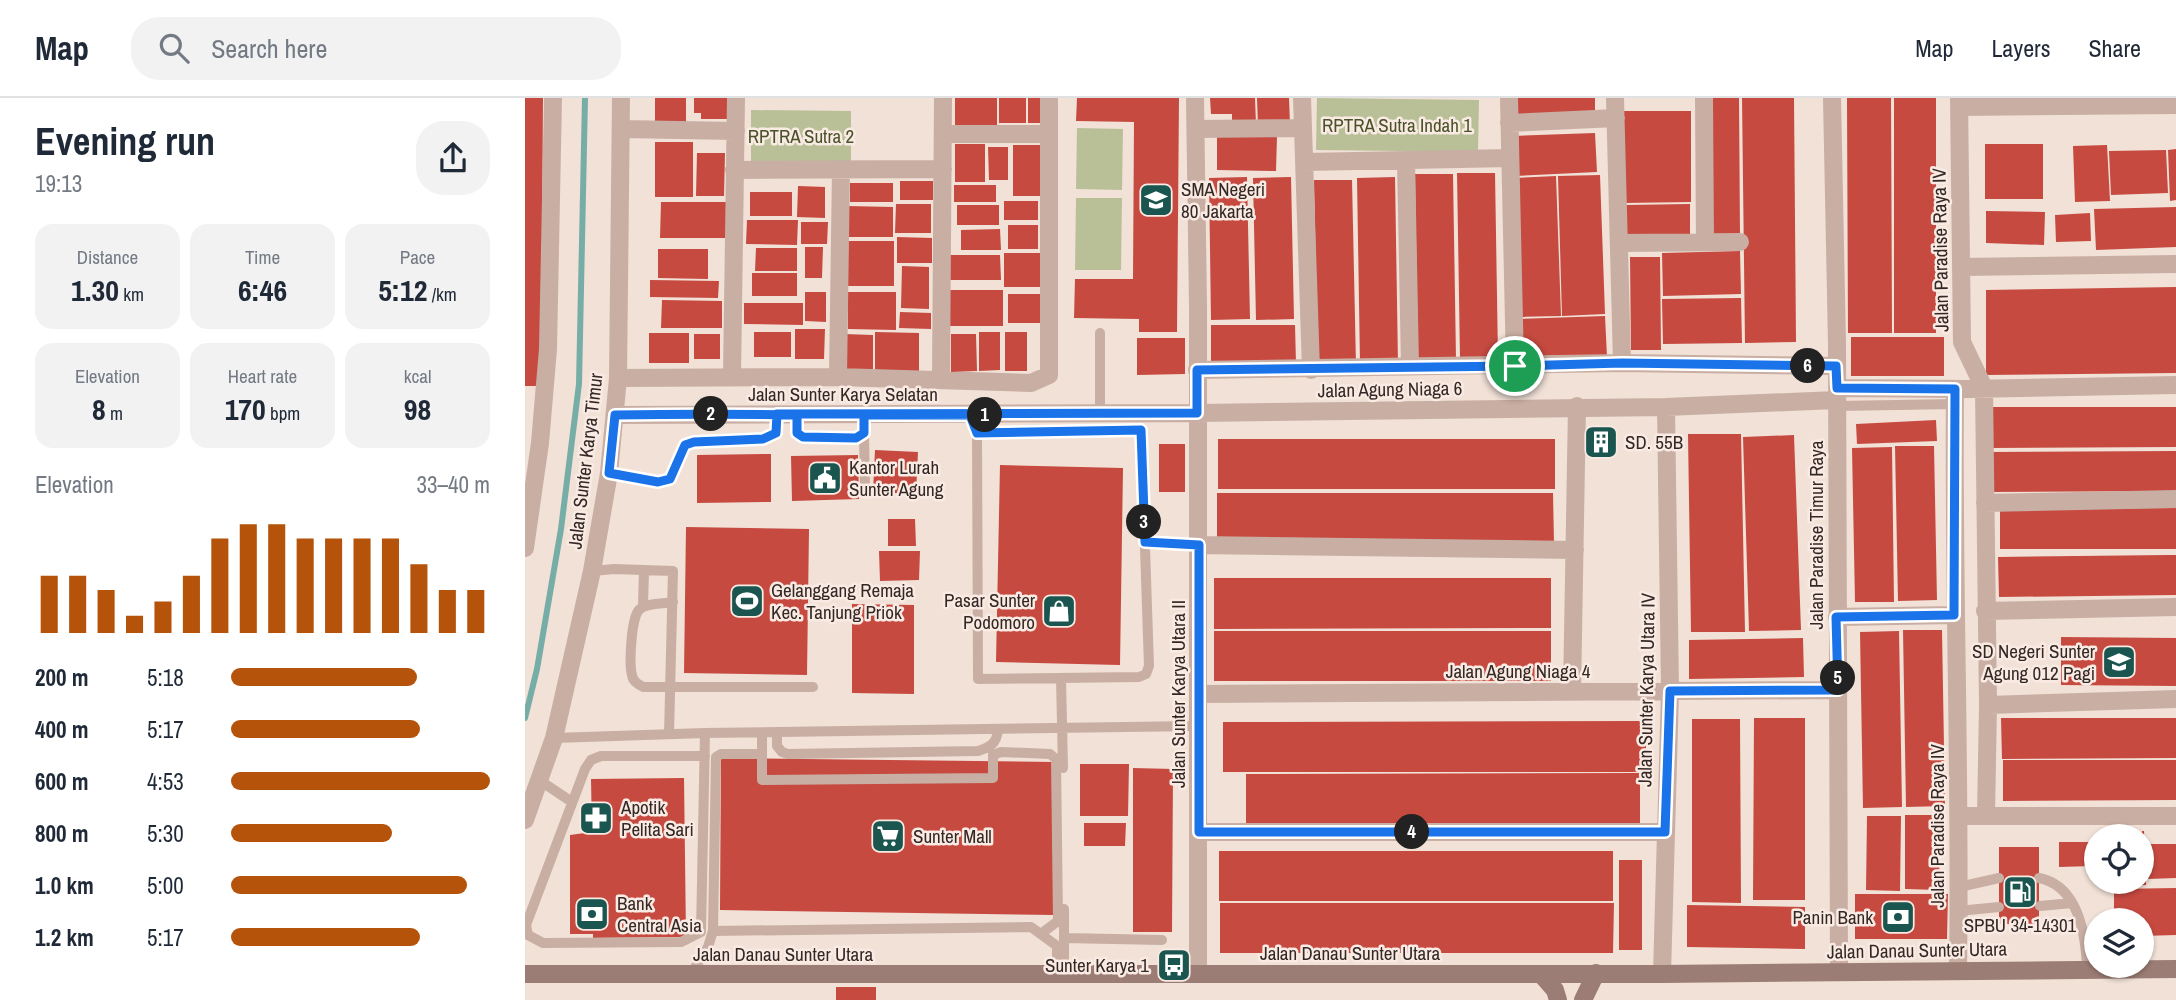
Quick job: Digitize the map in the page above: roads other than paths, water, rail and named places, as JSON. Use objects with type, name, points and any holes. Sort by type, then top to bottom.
[{"type":"main road","name":"Jalan Danau Sunter Utara","points":[[525,974],[1662,974],[1958,969],[2084,970]]},
{"type":"main road","name":"Jalan Danau Sunter Utara","points":[[2154,969],[2176,969]]},
{"type":"main road","points":[[1584,997],[1596,973]]},
{"type":"main road","points":[[1541,974],[1555,989],[1558,1000]]},
{"type":"street","points":[[525,548],[540,443],[548,349],[553,98]]},
{"type":"street","name":"Jalan Sunter Karya Timur","points":[[525,820],[554,738],[592,571],[609,473],[618,379],[621,98]]},
{"type":"street","points":[[732,376],[736,98]]},
{"type":"street","points":[[941,379],[943,98]]},
{"type":"street","points":[[618,379],[838,377],[1031,383],[1049,375],[1049,98]]},
{"type":"street","name":"Jalan Sunter Karya Utara II","points":[[1195,98],[1199,545],[1198,974]]},
{"type":"street","points":[[1302,98],[1311,370]]},
{"type":"street","points":[[1509,98],[1515,366]]},
{"type":"street","points":[[1615,98],[1622,363]]},
{"type":"street","points":[[1704,98],[1705,242]]},
{"type":"street","name":"Jalan Paradise Timur Raya","points":[[1832,98],[1837,398],[1839,972]]},
{"type":"street","points":[[1959,102],[2176,105]]},
{"type":"street","name":"Jalan Paradise Raya IV","points":[[1959,102],[1962,342],[1984,388],[1988,705],[1986,816]]},
{"type":"street","points":[[1509,123],[1616,118]]},
{"type":"street","points":[[1196,129],[1303,128]]},
{"type":"street","points":[[621,129],[736,131]]},
{"type":"street","points":[[943,134],[1049,134]]},
{"type":"street","points":[[1305,162],[1510,158]]},
{"type":"street","points":[[1406,160],[1410,366]]},
{"type":"street","points":[[838,377],[841,169]]},
{"type":"street","points":[[734,170],[943,169]]},
{"type":"street","points":[[1619,243],[1741,242]]},
{"type":"street","points":[[1961,267],[2176,264]]},
{"type":"street","points":[[1197,370],[1622,363],[1836,366]]},
{"type":"street","name":"Jalan Agung Niaga 6","points":[[1197,413],[1577,406],[1665,407],[1837,398],[1955,397],[1984,388],[2176,385]]},
{"type":"street","name":"Jalan Paradise Raya IV","points":[[1955,397],[1954,615],[1959,816],[1958,969]]},
{"type":"street","points":[[1572,692],[1577,406]]},
{"type":"street","name":"Jalan Sunter Karya Utara IV","points":[[1662,974],[1670,691],[1665,407]]},
{"type":"street","name":"Jalan Sunter Karya Selatan","points":[[615,415],[777,414],[864,424],[1100,414],[1197,413]]},
{"type":"street","points":[[1985,503],[2176,499]]},
{"type":"street","points":[[1199,545],[1575,550]]},
{"type":"street","points":[[1985,611],[2176,607]]},
{"type":"street","points":[[1836,617],[1954,615]]},
{"type":"street","name":"Jalan Agung Niaga 4","points":[[1198,694],[1838,690]]},
{"type":"street","points":[[1988,705],[2176,699]]},
{"type":"street","points":[[1959,816],[2176,817]]},
{"type":"street","points":[[1199,832],[1665,832]]},
{"type":"lane","points":[[1100,333],[1100,414]]},
{"type":"lane","points":[[609,473],[658,482],[670,479],[685,445],[694,442],[763,439],[776,433],[777,414]]},
{"type":"lane","points":[[975,421],[1141,430],[1149,666],[1146,674],[1139,677],[978,680],[975,421]]},
{"type":"lane","points":[[864,424],[865,489]]},
{"type":"lane","points":[[1145,542],[1199,545]]},
{"type":"lane","points":[[643,606],[644,570]]},
{"type":"lane","points":[[592,571],[673,571],[669,734]]},
{"type":"lane","points":[[673,602],[643,606],[636,611],[631,675],[635,683],[643,687],[813,687]]},
{"type":"lane","points":[[1060,975],[1064,939],[1061,678]]},
{"type":"lane","points":[[554,738],[705,733],[1198,726]]},
{"type":"lane","points":[[777,733],[777,746],[788,754],[964,751],[990,747],[997,737],[998,729]]},
{"type":"lane","points":[[705,733],[705,756],[701,932],[681,942],[543,943],[528,935],[526,925],[572,802],[591,760],[601,756],[705,756]]},
{"type":"lane","points":[[762,733],[762,780],[993,778],[993,755],[1000,752],[1050,754],[1056,759],[1058,921],[1042,933]]},
{"type":"lane","points":[[690,976],[708,947],[713,931],[716,757],[720,754],[761,754]]},
{"type":"lane","points":[[539,780],[572,802]]},
{"type":"lane","points":[[1959,887],[1999,878]]},
{"type":"lane","points":[[2039,878],[2053,881],[2073,903],[2081,922],[2084,946]]},
{"type":"lane","points":[[2040,906],[2073,903]]},
{"type":"lane","points":[[1958,911],[2000,907]]},
{"type":"lane","points":[[713,931],[1031,928],[1042,933],[1057,946],[1060,975]]},
{"type":"lane","points":[[1064,939],[1162,940]]},
{"type":"waterway","points":[[525,718],[537,669],[561,529],[579,384],[585,98]]},
{"type":"place","name":"SMA Negeri 80 Jakarta","points":[[1156,200]]},
{"type":"place","name":"SD. 55B","points":[[1601,442]]},
{"type":"place","name":"Kantor Lurah Sunter Agung","points":[[825,478]]},
{"type":"place","name":"Gelanggang Remaja Kec. Tanjung Priok","points":[[747,601]]},
{"type":"place","name":"Pasar Sunter Podomoro","points":[[1059,611]]},
{"type":"place","name":"SD Negeri Sunter Agung 012 Pagi","points":[[2119,662]]},
{"type":"place","name":"Apotik Pelita Sari","points":[[596,818]]},
{"type":"place","name":"Sunter Mall","points":[[888,836]]},
{"type":"place","name":"SPBU 34-14301","points":[[2020,892]]},
{"type":"place","name":"Bank Central Asia","points":[[592,914]]},
{"type":"place","name":"Panin Bank","points":[[1898,917]]},
{"type":"place","name":"Sunter Karya 1","points":[[1174,965]]},
{"type":"park label","name":"RPTRA Sutra Indah 1","points":[[1397,125]]},
{"type":"park label","name":"RPTRA Sutra 2","points":[[801,136]]}]
